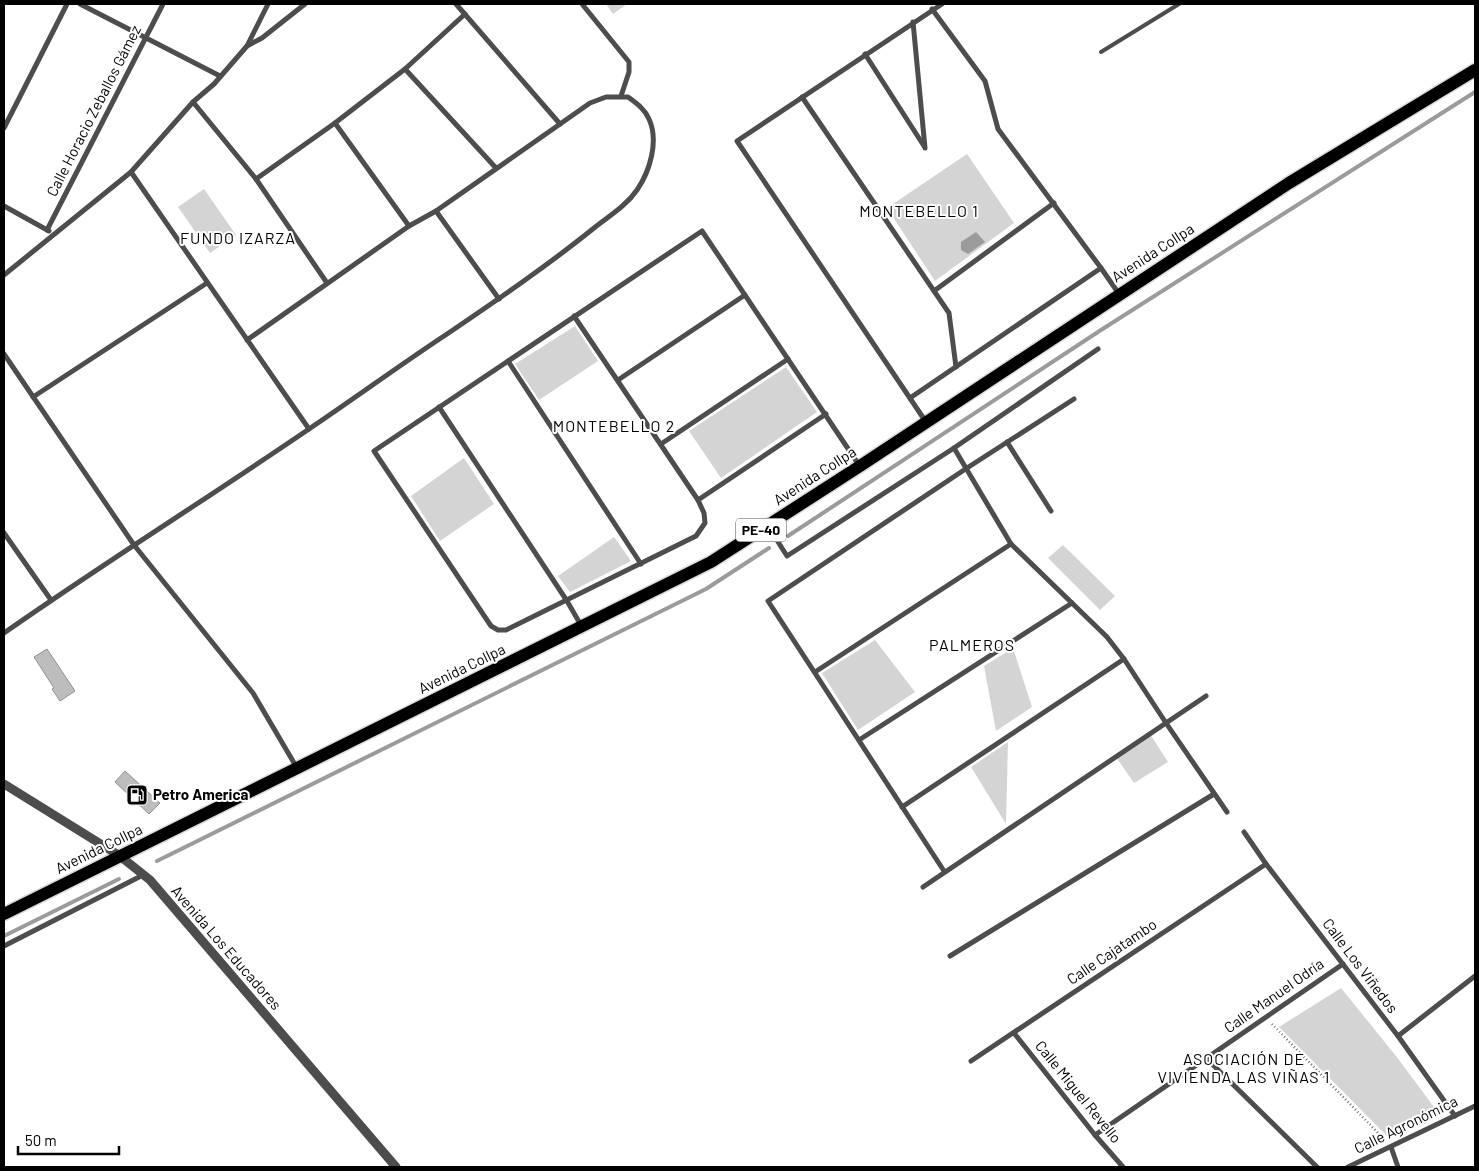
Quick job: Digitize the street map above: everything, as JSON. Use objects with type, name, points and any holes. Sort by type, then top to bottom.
[{"type":"main road","name":"Avenida Collpa","points":[[4,914],[711,562],[1289,183],[1475,70]]},
{"type":"street","points":[[4,128],[67,4]]},
{"type":"street","points":[[80,4],[220,76]]},
{"type":"street","name":"Calle Horacio Zeballos Gámez","points":[[48,230],[163,4]]},
{"type":"street","points":[[4,275],[131,172],[193,102],[214,84],[247,46],[268,4]]},
{"type":"street","points":[[247,46],[262,38],[305,4]]},
{"type":"street","points":[[456,4],[560,124]]},
{"type":"street","points":[[582,4],[629,62],[629,72],[621,96]]},
{"type":"street","points":[[926,422],[737,141],[942,4]]},
{"type":"street","points":[[932,9],[985,81],[998,130],[1119,294]]},
{"type":"street","points":[[256,179],[405,69],[465,14]]},
{"type":"street","points":[[865,54],[925,148],[913,22]]},
{"type":"street","points":[[405,69],[496,168]]},
{"type":"street","points":[[4,633],[499,299],[619,209],[643,180],[652,155],[653,134],[650,119],[641,107],[628,96],[606,97],[590,103],[436,211],[409,226],[247,340]]},
{"type":"street","points":[[802,97],[949,313],[956,367]]},
{"type":"street","points":[[193,102],[256,179],[328,283]]},
{"type":"street","points":[[335,122],[409,226]]},
{"type":"street","points":[[131,172],[206,283],[309,429]]},
{"type":"street","points":[[934,291],[1054,204]]},
{"type":"street","points":[[4,206],[55,234]]},
{"type":"street","points":[[436,211],[499,299]]},
{"type":"street","points":[[574,316],[698,500],[704,513],[705,523],[696,536],[506,630],[498,630],[491,626],[374,451],[508,361],[574,316],[702,230],[860,466]]},
{"type":"street","points":[[910,398],[1101,268]]},
{"type":"street","points":[[33,397],[206,283]]},
{"type":"street","points":[[618,380],[745,295]]},
{"type":"street","points":[[768,526],[787,556],[954,448],[1098,349]]},
{"type":"street","points":[[4,354],[134,545],[253,693],[297,769]]},
{"type":"street","points":[[661,444],[788,358]]},
{"type":"street","points":[[508,361],[641,564]]},
{"type":"street","points":[[944,871],[768,600],[1074,399]]},
{"type":"street","points":[[439,407],[583,627]]},
{"type":"street","points":[[698,500],[826,414]]},
{"type":"street","points":[[1007,442],[1051,511]]},
{"type":"street","points":[[954,448],[1011,544],[1107,637],[1124,659],[1227,812]]},
{"type":"street","points":[[4,533],[51,600]]},
{"type":"street","points":[[815,672],[1011,544]]},
{"type":"street","points":[[859,740],[1072,603]]},
{"type":"street","points":[[902,807],[1124,659]]},
{"type":"street","points":[[923,886],[1206,696]]},
{"type":"street","name":"Avenida Los Educadores","points":[[4,784],[120,856],[150,880],[396,1167]]},
{"type":"street","points":[[950,956],[1214,794]]},
{"type":"street","name":"Calle Los Viñedos","points":[[1244,832],[1266,864],[1398,1036],[1455,1116]]},
{"type":"street","name":"Calle Cajatambo","points":[[971,1061],[1266,864]]},
{"type":"street","points":[[4,946],[143,875]]},
{"type":"street","name":"Calle Manuel Odría","points":[[1095,1135],[1343,964]]},
{"type":"street","points":[[1398,1036],[1475,976]]},
{"type":"street","name":"Calle Miguel Revello","points":[[1014,1033],[1095,1135],[1123,1167]]},
{"type":"street","points":[[1206,1058],[1317,1167]]},
{"type":"street","name":"Calle Agronómica","points":[[1348,1167],[1475,1106]]},
{"type":"street","points":[[1391,1147],[1398,1167]]},
{"type":"lane","points":[[1101,52],[1179,4]]},
{"type":"path","points":[[1266,1017],[1391,1147]]},
{"type":"shaded area","points":[[606,4],[627,4],[613,14]]},
{"type":"shaded area","points":[[967,154],[1014,223],[935,281],[887,208]]},
{"type":"shaded area","points":[[204,189],[236,235],[210,253],[178,207]]},
{"type":"shaded area","points":[[976,232],[985,242],[968,254],[961,250],[961,242]]},
{"type":"shaded area","points":[[575,326],[598,361],[539,400],[515,364]]},
{"type":"shaded area","points":[[786,367],[817,412],[721,478],[689,431]]},
{"type":"shaded area","points":[[464,458],[494,504],[440,541],[411,496]]},
{"type":"shaded area","points":[[614,537],[631,561],[570,592],[558,576]]},
{"type":"shaded area","points":[[1063,545],[1115,596],[1100,610],[1048,558]]},
{"type":"shaded area","points":[[875,640],[915,692],[858,730],[822,673]]},
{"type":"shaded area","points":[[1013,648],[1032,707],[996,731],[984,666]]},
{"type":"shaded area","points":[[1150,734],[1168,762],[1134,783],[1116,757]]},
{"type":"shaded area","points":[[1008,742],[1006,824],[971,767]]},
{"type":"shaded area","points":[[1341,988],[1434,1107],[1434,1114],[1388,1137],[1279,1027]]},
{"type":"building","points":[[47,649],[75,691],[60,701],[34,657]]},
{"type":"building","points":[[125,771],[160,803],[149,814],[115,782]]},
{"type":"waterway","points":[[788,536],[1101,330],[1475,92]]},
{"type":"waterway","points":[[157,861],[706,589],[769,548]]},
{"type":"waterway","points":[[4,936],[119,879]]},
{"type":"place","name":"Petro America","points":[[137,795]]},
{"type":"district","name":"MONTEBELLO 1","points":[[919,211]]},
{"type":"district","name":"FUNDO IZARZA","points":[[238,238]]},
{"type":"district","name":"MONTEBELLO 2","points":[[614,426]]},
{"type":"district","name":"PALMEROS","points":[[972,645]]},
{"type":"district","name":"ASOCIACIÓN DE VIVIENDA LAS VIÑAS 1","points":[[1244,1068]]}]
